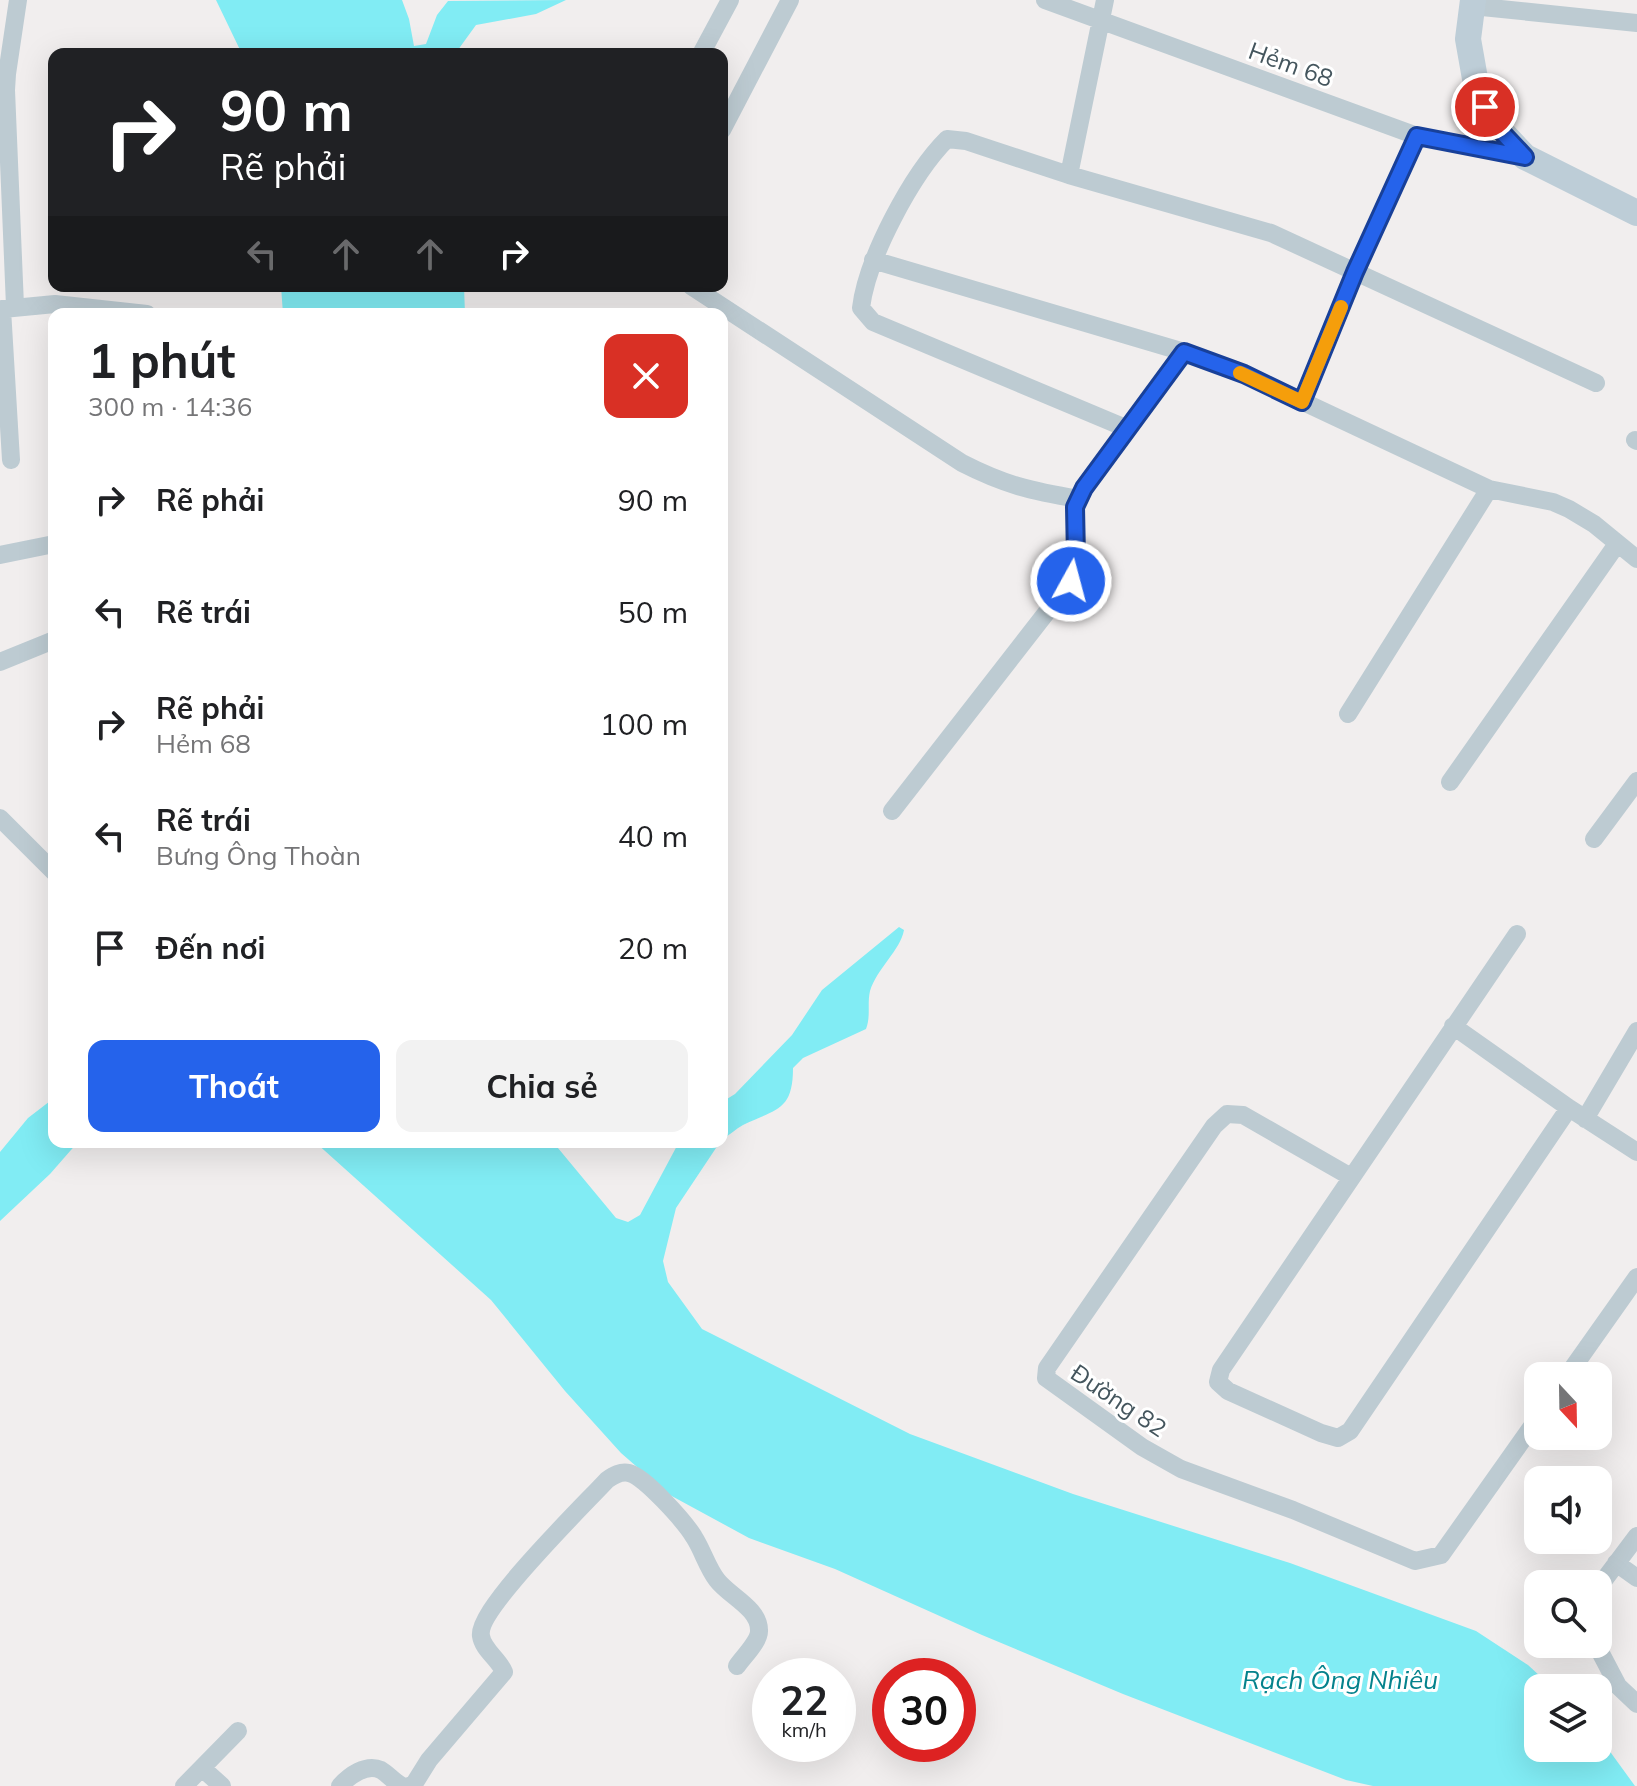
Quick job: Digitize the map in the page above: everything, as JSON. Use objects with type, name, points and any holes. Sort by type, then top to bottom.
[{"type":"street","points":[[11,460],[4,74],[18,0]]},
{"type":"street","points":[[704,48],[730,0]]},
{"type":"street","points":[[728,119],[790,0]]},
{"type":"street","name":"Hẻm 68","points":[[1045,0],[1417,136],[1525,157]]},
{"type":"street","points":[[1069,175],[1105,0]]},
{"type":"street","points":[[1637,23],[1472,3],[1468,39],[1477,90],[1494,124],[1525,157],[1637,213]]},
{"type":"street","points":[[1302,402],[1355,272],[1417,136]]},
{"type":"street","points":[[1128,429],[873,322],[861,308],[863,288],[873,260],[920,170],[947,139],[966,141],[1069,175],[1271,233],[1596,383]]},
{"type":"street","points":[[873,260],[1184,352],[1244,374],[1489,489],[1553,502],[1569,509],[1594,524],[1637,559]]},
{"type":"street","points":[[80,292],[81,305]]},
{"type":"street","points":[[700,292],[725,308]]},
{"type":"street","points":[[6,308],[81,305],[103,308]]},
{"type":"street","points":[[728,310],[962,463],[999,482],[1025,490],[1079,499]]},
{"type":"street","points":[[892,811],[1071,581],[1076,557],[1075,507],[1084,488],[1184,352]]},
{"type":"street","points":[[1348,714],[1489,489]]},
{"type":"street","points":[[1450,782],[1617,544]]},
{"type":"street","points":[[0,555],[48,545]]},
{"type":"street","points":[[0,662],[48,642]]},
{"type":"street","points":[[1594,839],[1637,781]]},
{"type":"street","points":[[0,818],[48,866]]},
{"type":"street","points":[[1517,934],[1221,1370],[1218,1382],[1228,1391],[1321,1433],[1338,1438],[1350,1431],[1569,1108]]},
{"type":"street","points":[[1453,1026],[1637,1152]]},
{"type":"street","points":[[1585,1119],[1637,1031]]},
{"type":"street","name":"Đường 82","points":[[1351,1177],[1243,1115],[1227,1114],[1214,1126],[1047,1368],[1046,1378],[1142,1447],[1181,1469],[1293,1510],[1415,1561],[1441,1555],[1524,1438]]},
{"type":"street","points":[[1577,1362],[1637,1277]]},
{"type":"street","points":[[409,1786],[414,1784],[429,1760],[504,1672],[482,1641],[480,1633],[496,1601],[607,1480],[618,1473],[628,1472],[639,1478],[684,1523],[715,1578],[738,1602],[753,1612],[759,1635],[737,1666]]},
{"type":"street","points":[[1611,1570],[1637,1536]]},
{"type":"street","points":[[1616,1563],[1637,1578]]},
{"type":"street","points":[[1603,1658],[1618,1686],[1637,1704]]},
{"type":"street","points":[[184,1786],[238,1731]]},
{"type":"street","points":[[202,1768],[222,1786]]},
{"type":"street","points":[[340,1786],[362,1770],[374,1768],[402,1786]]},
{"type":"water","points":[[216,0],[402,0],[414,46],[426,44],[437,15],[448,1],[566,0],[536,14],[476,25],[459,48],[239,48]]},
{"type":"water","points":[[281,292],[464,292],[465,308],[283,308]]},
{"type":"water","points":[[899,927],[904,930],[870,991],[866,1029],[803,1058],[793,1068],[786,1101],[728,1136],[728,1098],[792,1035],[822,990]]},
{"type":"water","points":[[48,1103],[48,1148],[73,1148],[0,1221],[0,1152],[28,1118]]},
{"type":"water","name":"Rạch Ông Nhiêu","points":[[322,1148],[558,1148],[616,1218],[628,1222],[640,1215],[676,1148],[716,1148],[676,1208],[663,1261],[668,1282],[702,1329],[910,1434],[1073,1494],[1290,1563],[1476,1631],[1538,1674],[1524,1674],[1524,1762],[1612,1762],[1612,1754],[1635,1786],[1373,1786],[1346,1780],[1123,1694],[835,1569],[749,1538],[668,1494],[621,1453],[565,1391],[491,1300]]},
{"type":"slow traffic","points":[[1240,373],[1302,402],[1341,307]]},
{"type":"route","points":[[1071,581],[1076,557],[1075,507],[1084,488],[1184,352],[1244,374],[1302,402],[1355,272],[1417,136],[1525,157],[1494,124],[1485,107]]}]
